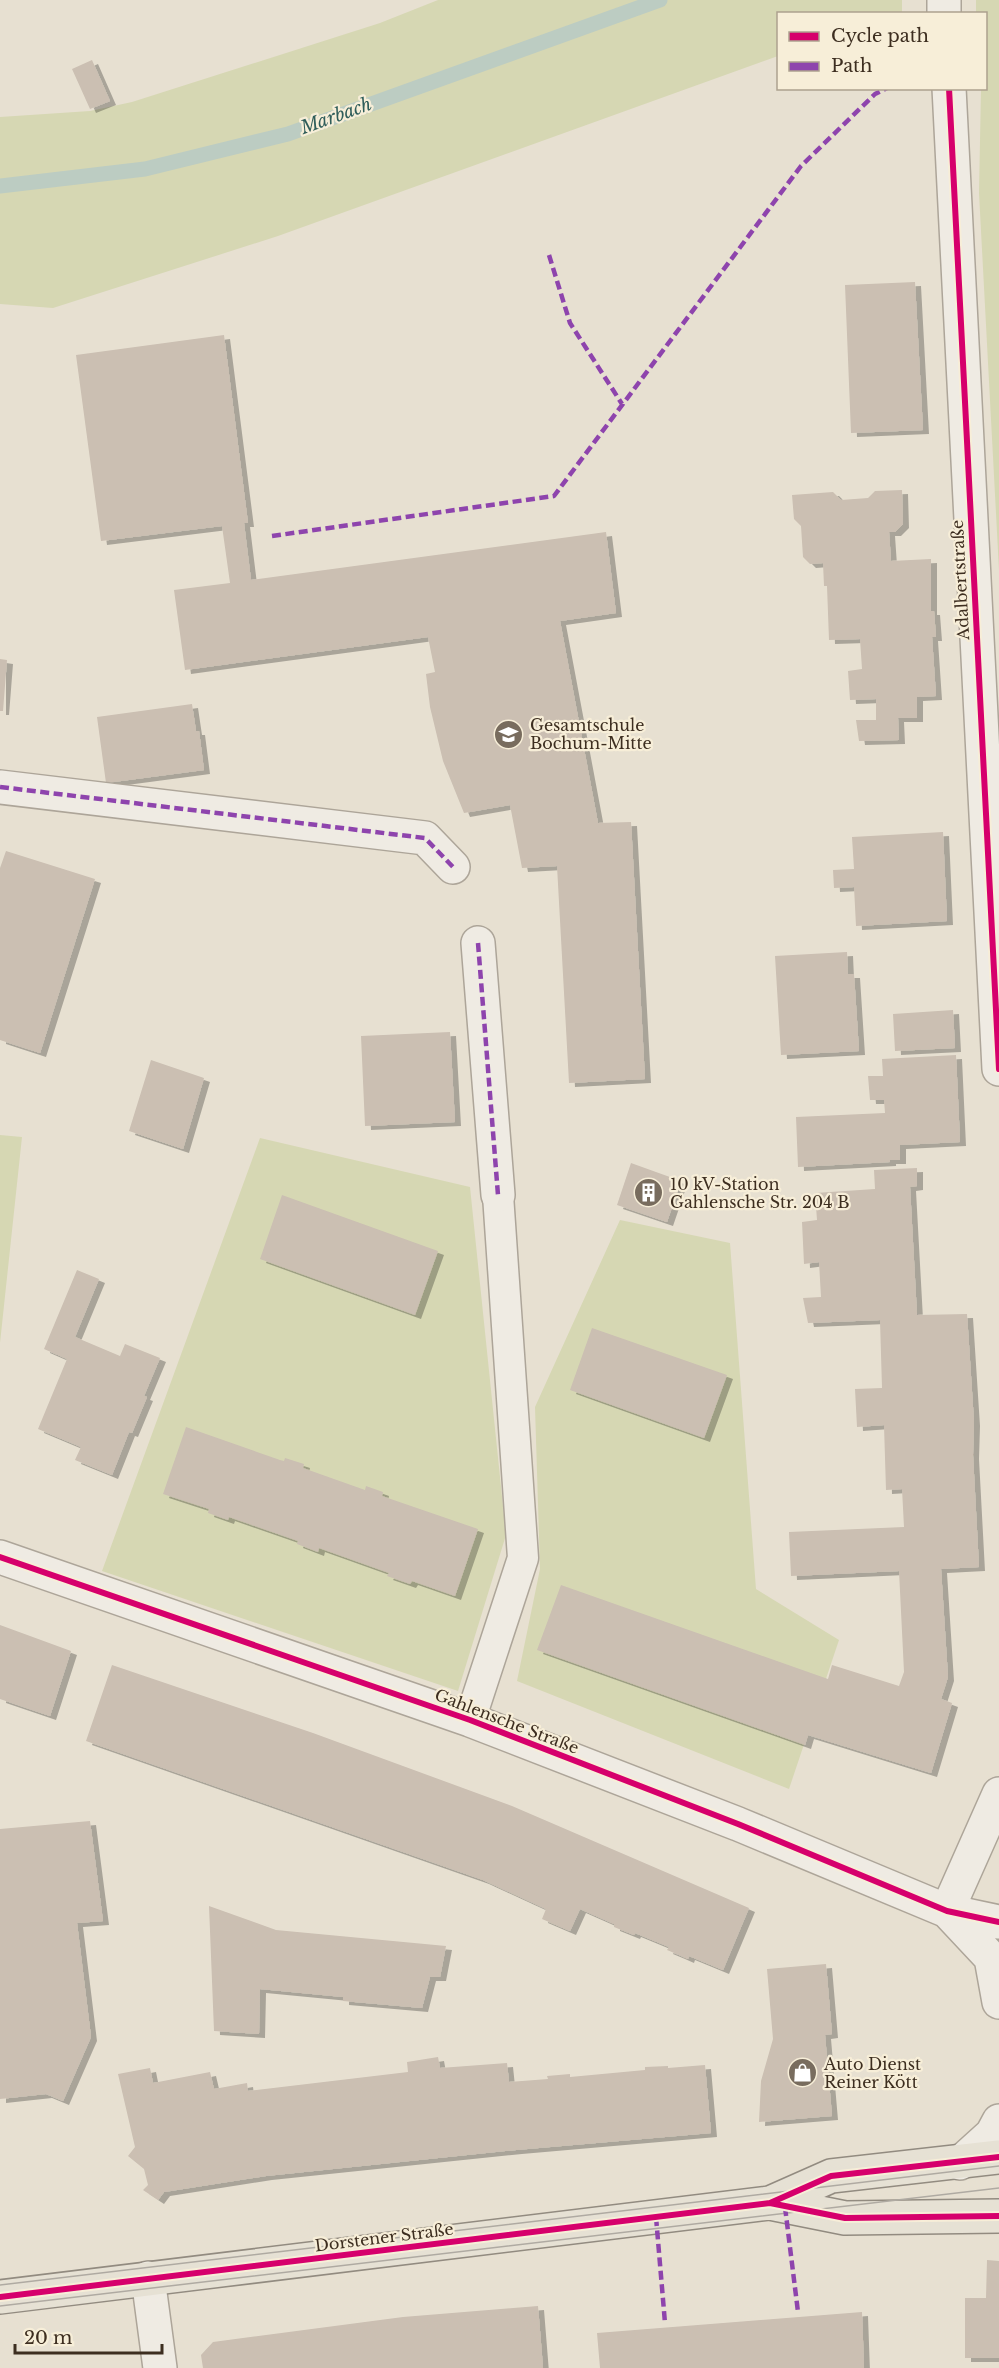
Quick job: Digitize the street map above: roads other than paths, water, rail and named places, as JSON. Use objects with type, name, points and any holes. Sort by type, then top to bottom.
[{"type":"main road","name":"Dorstener Straße","points":[[0,2297],[770,2203],[831,2176],[999,2157]]},
{"type":"main road","name":"Dorstener Straße","points":[[770,2203],[845,2218],[999,2216]]},
{"type":"street","name":"Adalbertstraße","points":[[949,90],[999,1069]]},
{"type":"street","points":[[0,787],[425,838],[453,867]]},
{"type":"street","points":[[478,944],[498,1195]]},
{"type":"street","name":"Gahlensche Straße","points":[[0,1557],[470,1720],[738,1824],[947,1911],[999,1922]]},
{"type":"street","points":[[947,1911],[999,1794]]},
{"type":"street","name":"Gahlensche Straße","points":[[947,1911],[995,1960],[999,2002]]},
{"type":"street","points":[[960,2163],[992,2134],[999,2121]]},
{"type":"street","points":[[148,2278],[160,2368]]},
{"type":"lane","name":"Gahlensche Straße","points":[[470,1720],[523,1558],[498,1195]]},
{"type":"waterway","name":"Marbach","points":[[0,186],[145,169],[288,134],[660,0]]},
{"type":"tram line","points":[[0,2285],[999,2166]]},
{"type":"tram line","points":[[0,2306],[999,2188]]},
{"type":"place","name":"Gesamtschule Bochum-Mitte","points":[[509,734]]},
{"type":"place","name":"10 kV-Station Gahlensche Str. 204 B","points":[[649,1193]]},
{"type":"place","name":"Auto Dienst Reiner Kött","points":[[803,2073]]}]
